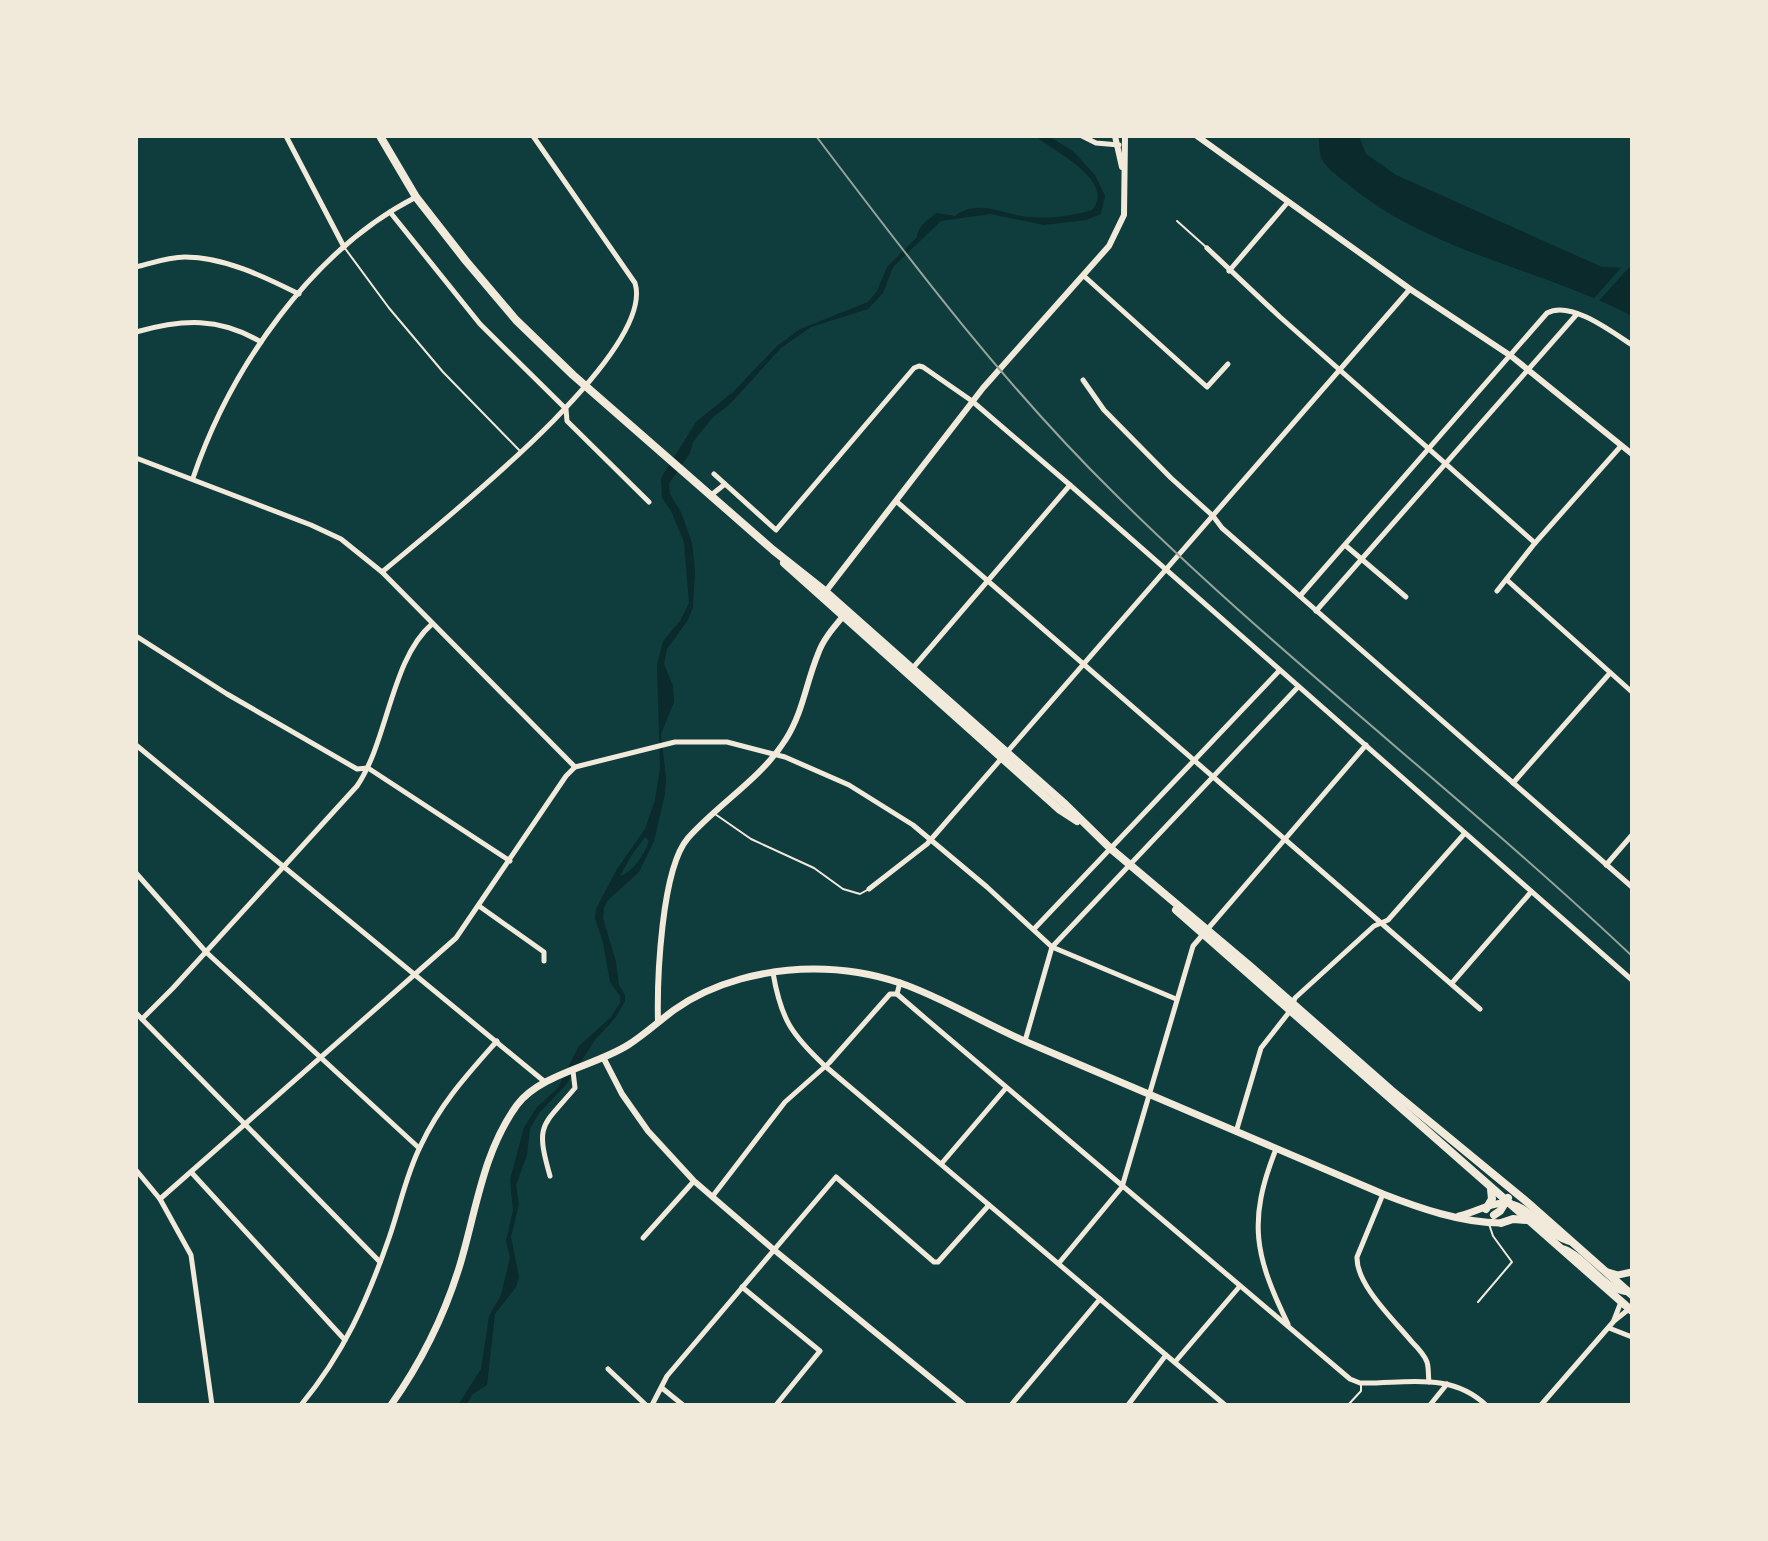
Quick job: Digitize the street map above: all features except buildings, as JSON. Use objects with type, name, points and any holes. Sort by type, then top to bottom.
[{"type":"highway","points":[[380,136],[416,197],[491,292],[587,387],[1006,755],[1060,810],[1085,825],[1491,1189],[1631,1308]]},
{"type":"highway","points":[[1290,1006],[1631,1292]]},
{"type":"highway","points":[[1491,1189],[1490,1215],[1500,1211],[1507,1203],[1507,1186]]},
{"type":"highway","points":[[1501,1223],[1513,1219],[1528,1220]]},
{"type":"main road","points":[[391,1405],[420,1359],[445,1302],[459,1269],[482,1178],[500,1134],[521,1101],[545,1082],[574,1075],[631,1044],[675,1009],[710,990],[747,977],[811,968],[868,974],[900,982],[943,999],[1025,1041],[1383,1194],[1456,1217],[1477,1221],[1490,1215]]},
{"type":"main road","points":[[1507,1203],[1523,1208],[1560,1240],[1574,1243]]},
{"type":"main road","points":[[1456,1217],[1490,1215],[1501,1223]]},
{"type":"main road","points":[[1558,1247],[1575,1253],[1615,1288],[1631,1292]]},
{"type":"main road","points":[[1608,1272],[1618,1275],[1632,1272]]},
{"type":"main road","points":[[1621,1302],[1631,1292]]},
{"type":"street","points":[[286,136],[344,247]]},
{"type":"street","points":[[382,572],[521,452],[587,387],[626,327],[638,293],[635,283],[533,136]]},
{"type":"street","points":[[1082,136],[1096,143],[1126,146]]},
{"type":"street","points":[[1115,136],[1125,176]]},
{"type":"street","points":[[823,595],[972,401],[1109,246],[1122,225],[1126,200],[1125,136]]},
{"type":"street","points":[[1197,136],[1410,289],[1511,356],[1632,454]]},
{"type":"street","points":[[193,478],[220,413],[261,342],[299,294],[344,247],[390,212],[416,197]]},
{"type":"street","points":[[1229,271],[1289,201]]},
{"type":"street","points":[[390,212],[480,324],[566,409],[567,421],[649,502]]},
{"type":"street","points":[[1207,248],[1535,543]]},
{"type":"street","points":[[136,267],[173,258],[209,259],[265,278],[299,294]]},
{"type":"street","points":[[1084,276],[1207,387],[1228,364]]},
{"type":"street","points":[[869,889],[932,839],[1410,289]]},
{"type":"street","points":[[1300,596],[1547,313],[1555,308],[1566,309],[1632,345]]},
{"type":"street","points":[[1316,611],[1577,314]]},
{"type":"street","points":[[136,332],[178,324],[218,323],[237,328],[261,342]]},
{"type":"street","points":[[714,474],[776,530],[914,368],[919,366],[972,401],[1070,485],[1632,980]]},
{"type":"street","points":[[1083,380],[1104,410],[1222,528],[1632,887]]},
{"type":"street","points":[[1497,591],[1621,446]]},
{"type":"street","points":[[136,458],[327,531],[353,548],[382,572],[575,767]]},
{"type":"street","points":[[710,496],[725,484]]},
{"type":"street","points":[[910,672],[1070,485]]},
{"type":"street","points":[[895,500],[1480,1009]]},
{"type":"street","points":[[1345,545],[1406,597]]},
{"type":"street","points":[[1507,580],[1632,692]]},
{"type":"street","points":[[658,1022],[658,990],[673,870],[685,841],[759,773],[775,753],[803,706],[818,652],[845,614]]},
{"type":"street","points":[[142,1019],[357,786],[368,768],[409,656],[422,633],[432,624]]},
{"type":"street","points":[[136,636],[227,694],[357,769],[368,768],[510,861]]},
{"type":"street","points":[[1034,929],[1279,671]]},
{"type":"street","points":[[1513,784],[1610,673]]},
{"type":"street","points":[[1025,1041],[1052,947],[1298,687]]},
{"type":"street","points":[[160,1199],[456,938],[575,767],[647,747],[673,742],[727,742],[775,753],[849,785],[878,801],[932,839],[1052,947],[1176,999]]},
{"type":"street","points":[[136,745],[545,1082]]},
{"type":"street","points":[[1059,1263],[1122,1187],[1193,946],[1366,745]]},
{"type":"street","points":[[1236,1132],[1261,1048],[1290,1006],[1374,926],[1388,920],[1465,833]]},
{"type":"street","points":[[1606,865],[1632,835]]},
{"type":"street","points":[[136,873],[206,952],[419,1148]]},
{"type":"street","points":[[1452,983],[1531,892]]},
{"type":"street","points":[[479,906],[544,952],[544,961]]},
{"type":"street","points":[[773,973],[777,1001],[783,1016],[804,1046],[1225,1405]]},
{"type":"street","points":[[897,994],[900,982]]},
{"type":"street","points":[[712,1197],[785,1102],[825,1066],[890,994],[897,994],[1350,1379],[1360,1383],[1448,1383],[1463,1387],[1486,1405]]},
{"type":"street","points":[[136,1013],[380,1262]]},
{"type":"street","points":[[301,1405],[364,1308],[419,1148],[454,1090],[497,1041]]},
{"type":"street","points":[[604,1059],[622,1094],[648,1131],[694,1181],[964,1405]]},
{"type":"street","points":[[550,1176],[541,1136],[542,1127],[575,1088],[574,1075]]},
{"type":"street","points":[[941,1163],[1006,1088]]},
{"type":"street","points":[[1276,1149],[1259,1204],[1257,1232],[1261,1259],[1271,1290],[1290,1329]]},
{"type":"street","points":[[136,1170],[160,1199],[191,1255],[212,1405]]},
{"type":"street","points":[[191,1172],[345,1340]]},
{"type":"street","points":[[608,1369],[649,1405],[667,1376],[836,1177],[934,1262],[938,1262],[989,1205]]},
{"type":"street","points":[[643,1238],[694,1181]]},
{"type":"street","points":[[1383,1194],[1357,1257],[1357,1267],[1366,1285],[1422,1354],[1428,1366],[1429,1382]]},
{"type":"street","points":[[1175,1362],[1240,1286]]},
{"type":"street","points":[[742,1287],[820,1351],[776,1405]]},
{"type":"street","points":[[1011,1405],[1100,1299]]},
{"type":"street","points":[[1541,1405],[1609,1328],[1621,1302]]},
{"type":"street","points":[[1614,1321],[1631,1308]]},
{"type":"street","points":[[1609,1328],[1632,1337]]},
{"type":"street","points":[[1128,1405],[1166,1355]]},
{"type":"street","points":[[1430,1405],[1448,1383]]},
{"type":"street","points":[[662,1387],[683,1405]]},
{"type":"lane","points":[[1177,221],[1207,248]]},
{"type":"lane","points":[[344,247],[389,308],[443,372],[521,452]]},
{"type":"lane","points":[[714,813],[751,839],[814,868],[843,889],[860,894],[869,889]]},
{"type":"lane","points":[[1478,1302],[1512,1262],[1493,1236],[1490,1215]]},
{"type":"lane","points":[[1348,1405],[1361,1391],[1360,1383]]},
{"type":"water","points":[[1035,136],[1048,136],[1073,151],[1095,175],[1105,196],[1101,214],[1086,220],[1044,225],[990,214],[941,221],[893,267],[883,293],[868,309],[811,327],[781,348],[730,404],[712,418],[693,442],[690,453],[669,484],[670,494],[681,512],[692,543],[695,571],[693,607],[688,620],[667,649],[664,664],[673,686],[674,702],[661,734],[665,794],[654,841],[639,872],[608,900],[604,908],[603,918],[625,1001],[565,1086],[539,1113],[530,1129],[527,1155],[516,1185],[519,1204],[511,1237],[519,1277],[516,1287],[495,1314],[487,1385],[473,1394],[466,1405],[458,1405],[481,1369],[489,1316],[501,1295],[508,1266],[510,1257],[506,1241],[513,1210],[510,1180],[524,1127],[537,1107],[557,1089],[579,1046],[611,1017],[620,1003],[620,996],[610,982],[595,918],[596,909],[617,869],[645,829],[655,800],[660,768],[657,665],[663,641],[680,621],[689,603],[684,542],[662,498],[661,478],[696,422],[733,392],[777,346],[800,329],[868,302],[877,291],[887,267],[917,237],[924,223],[937,213],[955,216],[973,208],[982,208],[1045,218],[1092,210],[1097,199],[1096,188],[1089,178],[1079,167]],"holes":[[[645,837],[649,841],[638,862],[620,876]]]},
{"type":"water","points":[[1319,136],[1359,136],[1366,154],[1396,175],[1602,267],[1632,268],[1632,316],[1597,299],[1450,244],[1381,208],[1328,168],[1319,148]]},
{"type":"pier","points":[[1625,263],[1632,264],[1596,304],[1591,302]]},
{"type":"railway","points":[[816,136],[922,275],[996,365],[1114,493],[1240,612],[1632,956]]}]
